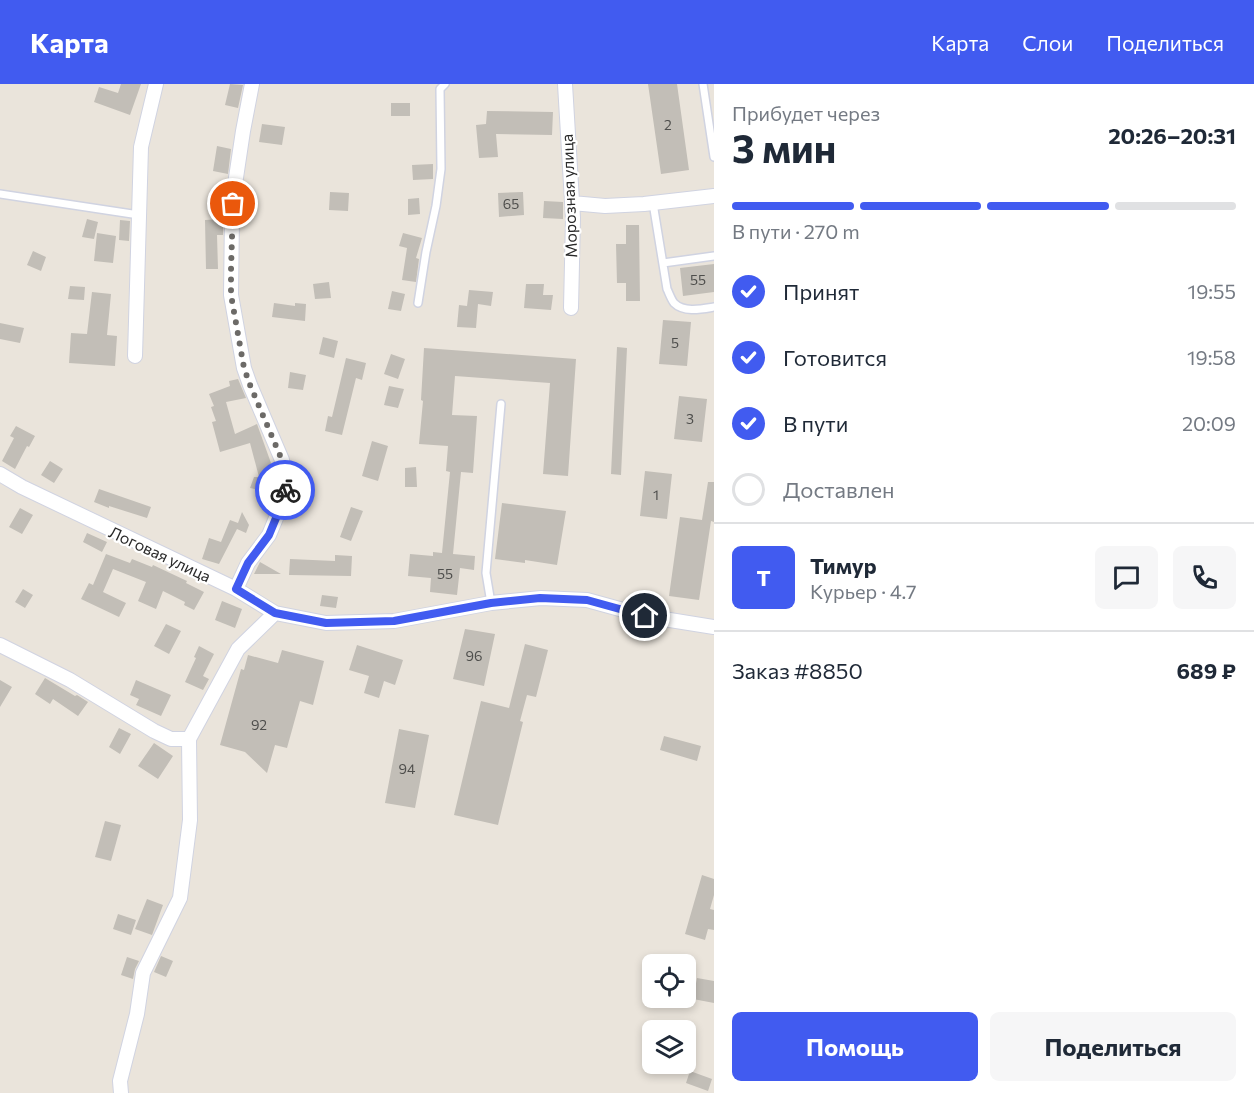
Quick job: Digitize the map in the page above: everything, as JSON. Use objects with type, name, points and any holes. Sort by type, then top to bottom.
[{"type":"street","points":[[135,356],[141,147],[156,84]]},
{"type":"street","points":[[236,589],[248,563],[269,535],[281,506],[286,486],[282,460],[244,368],[231,295],[234,191],[252,84]]},
{"type":"street","name":"Морозная улица","points":[[565,84],[573,218],[571,308]]},
{"type":"street","points":[[572,203],[605,206],[714,196]]},
{"type":"street","name":"Логовая улица","points":[[0,474],[22,487],[236,589],[275,613],[326,623],[394,621],[491,603],[540,598],[587,600],[645,616],[714,627]]},
{"type":"street","points":[[121,1093],[120,1082],[137,1014],[143,973],[180,898],[190,820],[189,739],[238,649],[275,613]]},
{"type":"street","points":[[0,645],[70,680],[154,731],[171,739],[189,739]]},
{"type":"lane","points":[[418,303],[439,187],[441,169],[440,89],[445,84]]},
{"type":"lane","points":[[703,84],[714,157]]},
{"type":"lane","points":[[0,195],[139,215]]},
{"type":"lane","points":[[653,203],[667,289],[673,302],[680,308],[696,310],[714,307]]},
{"type":"lane","points":[[663,263],[714,256]]},
{"type":"lane","points":[[491,603],[486,573],[501,404]]},
{"type":"building","points":[[121,84],[141,84],[130,115],[94,102],[99,87],[118,93]]},
{"type":"building","points":[[230,84],[243,85],[238,108],[225,105]]},
{"type":"building","points":[[648,84],[677,84],[689,170],[661,174]]},
{"type":"building","points":[[391,103],[410,103],[410,116],[391,116]]},
{"type":"building","points":[[487,111],[553,112],[552,135],[496,134],[498,157],[479,158],[476,125],[486,124]]},
{"type":"building","points":[[262,124],[285,127],[282,145],[259,142]]},
{"type":"building","points":[[217,146],[231,149],[228,174],[213,171]]},
{"type":"building","points":[[433,164],[433,179],[413,180],[412,165]]},
{"type":"building","points":[[330,192],[349,193],[348,211],[329,210]]},
{"type":"building","points":[[523,192],[524,215],[499,217],[498,193]]},
{"type":"building","points":[[419,198],[420,214],[408,215],[408,199]]},
{"type":"building","points":[[544,201],[563,202],[563,219],[543,218]]},
{"type":"building","points":[[87,219],[98,222],[94,239],[82,237]]},
{"type":"building","points":[[223,219],[223,235],[217,235],[218,269],[206,269],[205,220]]},
{"type":"building","points":[[120,220],[130,221],[129,241],[119,240]]},
{"type":"building","points":[[626,225],[639,225],[640,301],[626,301],[626,283],[617,283],[616,244],[626,244]]},
{"type":"building","points":[[97,233],[116,236],[113,263],[94,261]]},
{"type":"building","points":[[403,233],[422,238],[416,258],[419,259],[416,282],[402,280],[407,248],[399,246]]},
{"type":"building","points":[[33,251],[46,257],[41,271],[27,265]]},
{"type":"building","points":[[714,264],[714,292],[683,296],[680,268]]},
{"type":"building","points":[[329,282],[331,298],[315,299],[313,284]]},
{"type":"building","points":[[526,284],[544,284],[543,295],[553,295],[551,310],[524,308]]},
{"type":"building","points":[[70,286],[85,287],[84,300],[68,299]]},
{"type":"building","points":[[469,290],[493,292],[491,306],[478,304],[476,328],[457,327],[459,305],[467,306]]},
{"type":"building","points":[[392,291],[405,294],[401,311],[388,309]]},
{"type":"building","points":[[92,292],[111,294],[107,335],[117,336],[115,366],[69,363],[71,333],[87,334]]},
{"type":"building","points":[[274,303],[295,306],[295,303],[306,304],[305,321],[272,317]]},
{"type":"building","points":[[663,320],[691,322],[687,366],[659,364]]},
{"type":"building","points":[[0,323],[24,328],[20,343],[0,339]]},
{"type":"building","points":[[323,337],[338,341],[334,358],[319,354]]},
{"type":"building","points":[[617,347],[627,348],[621,475],[611,474]]},
{"type":"building","points":[[424,348],[576,359],[568,476],[543,474],[550,383],[455,376],[452,415],[477,416],[473,473],[461,472],[453,554],[475,556],[474,570],[460,568],[457,595],[430,592],[431,578],[408,576],[410,554],[433,556],[433,552],[442,553],[450,472],[446,471],[448,446],[419,444]]},
{"type":"building","points":[[391,354],[405,359],[398,379],[384,374]]},
{"type":"building","points":[[346,358],[366,363],[362,380],[356,378],[342,435],[325,431],[328,416],[332,417]]},
{"type":"building","points":[[290,372],[306,375],[303,390],[288,388]]},
{"type":"building","points":[[238,379],[246,398],[226,402],[235,434],[257,424],[276,477],[275,493],[250,488],[254,477],[259,477],[250,443],[220,452],[212,422],[216,421],[211,407],[214,406],[209,394],[230,386],[229,381]]},
{"type":"building","points":[[389,386],[404,389],[398,408],[384,405]]},
{"type":"building","points":[[679,396],[707,399],[702,442],[674,439]]},
{"type":"building","points":[[16,426],[35,436],[15,469],[2,461],[14,438],[10,436]]},
{"type":"building","points":[[372,441],[388,446],[378,481],[362,476]]},
{"type":"building","points":[[50,461],[63,469],[54,483],[41,475]]},
{"type":"building","points":[[416,467],[417,487],[405,487],[405,468]]},
{"type":"building","points":[[645,471],[672,474],[667,519],[640,516]]},
{"type":"building","points":[[708,482],[714,482],[714,522],[711,521],[699,600],[669,596],[680,517],[702,520]]},
{"type":"building","points":[[99,489],[151,507],[147,518],[94,502]]},
{"type":"building","points":[[502,503],[566,511],[557,565],[525,560],[525,563],[495,559]]},
{"type":"building","points":[[351,507],[363,511],[351,541],[340,537]]},
{"type":"building","points":[[20,508],[33,515],[22,534],[9,527]]},
{"type":"building","points":[[242,512],[249,525],[246,533],[237,529],[219,564],[202,559],[209,538],[221,542],[230,520],[238,523]]},
{"type":"building","points":[[87,533],[107,542],[102,552],[83,542]]},
{"type":"building","points":[[106,554],[130,563],[132,559],[152,567],[153,565],[204,592],[194,610],[184,605],[185,602],[163,591],[156,609],[138,601],[146,582],[113,569],[103,592],[126,603],[119,617],[81,599],[89,583],[93,585]]},
{"type":"building","points":[[335,555],[352,556],[351,576],[289,575],[290,559],[335,561]]},
{"type":"building","points":[[260,562],[281,574],[254,574]]},
{"type":"building","points":[[23,589],[33,595],[25,608],[15,602]]},
{"type":"building","points":[[322,595],[338,597],[336,608],[320,606]]},
{"type":"building","points":[[222,601],[242,609],[235,628],[215,620]]},
{"type":"building","points":[[166,624],[181,631],[169,654],[154,646]]},
{"type":"building","points":[[465,629],[495,634],[484,686],[453,679]]},
{"type":"building","points":[[525,644],[548,650],[536,697],[527,695],[520,721],[523,722],[498,825],[454,815],[481,701],[509,708]]},
{"type":"building","points":[[357,645],[403,660],[395,685],[384,681],[379,698],[364,693],[369,676],[349,670]]},
{"type":"building","points":[[199,646],[214,654],[203,676],[209,679],[203,690],[185,682]]},
{"type":"building","points":[[282,650],[324,661],[313,705],[300,701],[287,748],[275,745],[267,773],[245,752],[220,745],[241,669],[244,670],[248,655],[278,663]]},
{"type":"building","points":[[45,678],[88,702],[78,716],[53,699],[50,704],[35,694]]},
{"type":"building","points":[[0,680],[12,687],[0,707]]},
{"type":"building","points":[[136,680],[171,695],[161,716],[136,705],[139,699],[130,695]]},
{"type":"building","points":[[119,728],[131,734],[120,754],[109,747]]},
{"type":"building","points":[[399,729],[429,735],[415,808],[385,803]]},
{"type":"building","points":[[664,736],[701,746],[697,761],[660,750]]},
{"type":"building","points":[[154,743],[173,756],[158,779],[138,766]]},
{"type":"building","points":[[105,821],[121,825],[111,861],[95,857]]},
{"type":"building","points":[[702,875],[714,879],[714,895],[710,909],[714,910],[714,930],[708,929],[705,940],[685,934]]},
{"type":"building","points":[[147,899],[163,905],[152,935],[135,929]]},
{"type":"building","points":[[118,914],[136,920],[131,935],[113,929]]},
{"type":"building","points":[[161,956],[173,961],[166,977],[154,972]]},
{"type":"building","points":[[127,957],[139,961],[133,979],[121,975]]},
{"type":"building","points":[[697,978],[714,981],[714,1003],[696,1000]]},
{"type":"building","points":[[696,1073],[712,1079],[708,1091],[686,1083],[689,1074]]},
{"type":"way so far","points":[[233,204],[231,295],[244,368],[282,460],[285,490]]},
{"type":"route","points":[[285,490],[269,535],[248,563],[236,589],[275,613],[326,623],[394,621],[491,603],[540,598],[587,600],[645,616]]}]
